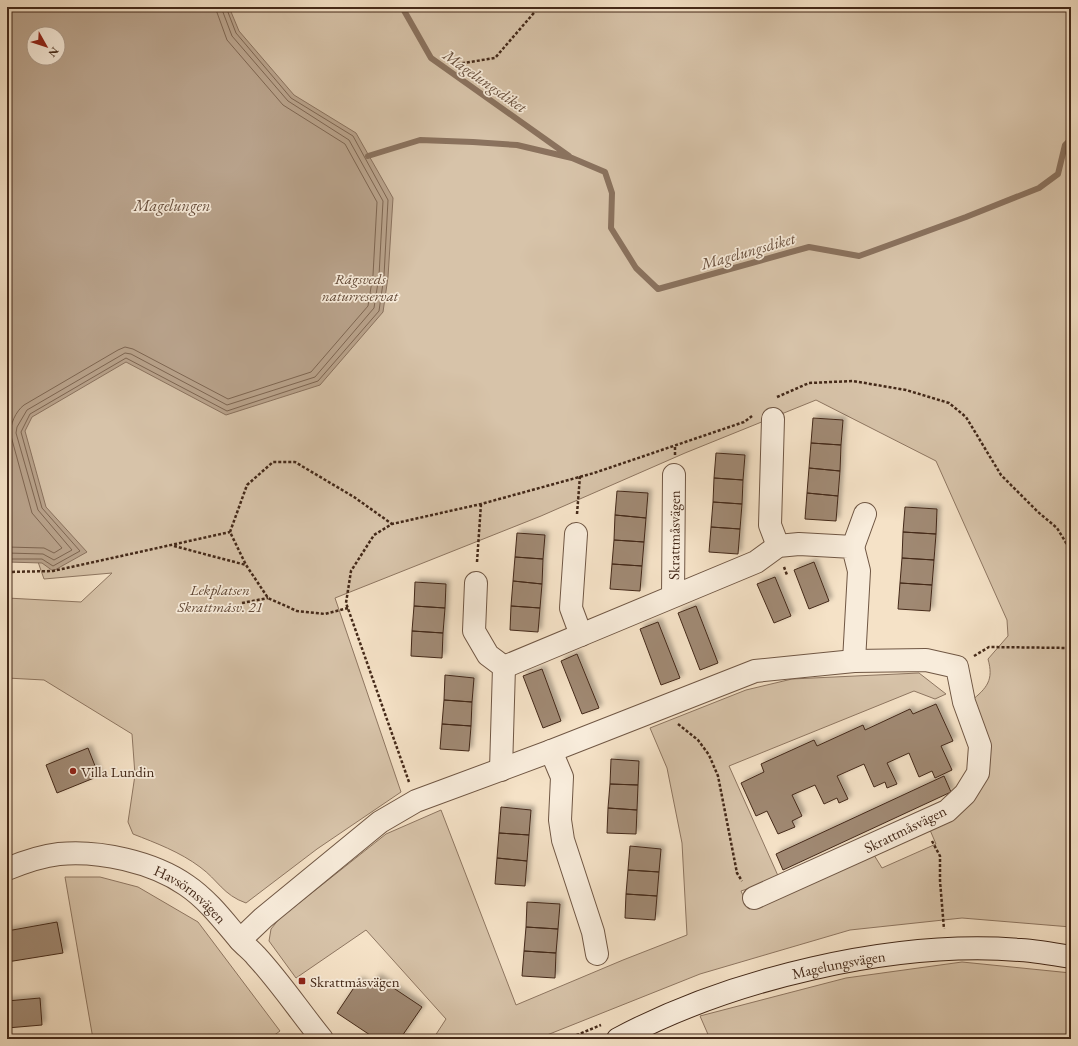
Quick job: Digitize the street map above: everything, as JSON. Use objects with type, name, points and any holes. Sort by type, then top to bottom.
[{"type":"street","points":[[767,410],[770,525],[778,546],[799,544],[853,547]]},
{"type":"street","name":"Skrattmåsvägen","points":[[673,596],[674,475]]},
{"type":"street","points":[[854,661],[859,572],[853,547],[864,514]]},
{"type":"street","points":[[576,534],[571,608],[580,635]]},
{"type":"street","name":"Skrattmåsvägen","points":[[504,667],[756,562],[778,546]]},
{"type":"street","points":[[476,583],[474,631],[488,654],[504,667],[501,770]]},
{"type":"street","points":[[240,940],[263,918],[380,822],[416,801],[551,751],[755,671],[854,661],[926,660],[957,666]]},
{"type":"street","name":"Skrattmåsvägen","points":[[754,898],[947,811],[965,794],[978,774],[980,746],[964,702],[957,666]]},
{"type":"street","points":[[551,751],[562,778],[560,820],[563,840],[593,932],[597,954]]},
{"type":"street","name":"Havsörnsvägen","points":[[7,869],[31,859],[58,854],[79,853],[105,856],[132,862],[161,872],[187,885],[215,910],[240,940],[256,956],[322,1039]]},
{"type":"street","name":"Magelungsvägen","points":[[618,1039],[705,1000],[776,978],[846,961],[902,952],[961,948],[1020,950],[1071,957]]},
{"type":"path","points":[[457,64],[495,58],[539,7]]},
{"type":"path","points":[[416,801],[346,603],[351,571],[374,535],[392,524],[481,504],[580,476],[744,422],[767,410],[809,383],[853,381],[906,390],[949,403],[966,417],[1001,475],[1038,512],[1057,528],[1071,551]]},
{"type":"path","points":[[348,608],[325,614],[297,611],[268,598],[246,565],[230,532],[247,485],[273,462],[295,462],[354,497],[392,524]]},
{"type":"path","points":[[576,534],[580,476]]},
{"type":"path","points":[[476,583],[481,504]]},
{"type":"path","points":[[7,572],[53,571],[173,546],[230,532]]},
{"type":"path","points":[[173,546],[246,565]]},
{"type":"path","points":[[242,603],[268,598]]},
{"type":"path","points":[[957,666],[989,647],[1071,648]]},
{"type":"path","points":[[659,708],[698,740],[709,755],[718,776],[737,873],[754,898]]},
{"type":"path","points":[[923,822],[940,856],[940,881],[945,930]]},
{"type":"green space","name":"Rågsveds naturreservat","points":[[7,7],[1071,7],[1071,927],[962,918],[850,930],[700,974],[537,1039],[433,1039],[446,1019],[366,930],[296,978],[269,941],[271,929],[279,919],[386,834],[441,810],[516,1005],[687,935],[682,843],[667,768],[650,728],[746,690],[792,679],[919,673],[946,694],[935,699],[914,691],[729,766],[779,878],[741,891],[749,909],[874,855],[882,868],[936,844],[930,830],[972,798],[971,701],[985,688],[988,683],[990,666],[988,659],[1008,636],[1007,620],[936,461],[816,400],[685,453],[541,516],[335,598],[401,792],[317,849],[246,903],[238,900],[226,892],[206,872],[184,857],[168,848],[133,834],[128,822],[135,775],[132,734],[44,680],[7,678],[7,598],[81,602],[112,573],[44,579],[7,473]]},
{"type":"green space","points":[[65,877],[100,877],[138,887],[198,922],[280,1031],[269,1039],[93,1039]]},
{"type":"green space","points":[[962,962],[1071,973],[1071,1039],[710,1039],[700,1016],[846,978]]},
{"type":"water","name":"Magelungen","points":[[7,7],[229,7],[239,31],[294,95],[356,133],[393,198],[388,277],[383,312],[320,385],[226,415],[126,362],[32,417],[25,431],[46,507],[87,552],[53,571],[42,563],[7,562]]},
{"type":"building","points":[[813,418],[843,420],[841,445],[811,443]]},
{"type":"building","points":[[811,443],[841,445],[840,471],[809,468]]},
{"type":"building","points":[[716,453],[745,455],[743,480],[714,478]]},
{"type":"building","points":[[809,468],[840,471],[838,496],[807,493]]},
{"type":"building","points":[[714,478],[743,480],[742,504],[713,502]]},
{"type":"building","points":[[617,491],[648,493],[646,518],[615,515]]},
{"type":"building","points":[[807,493],[838,496],[836,521],[805,519]]},
{"type":"building","points":[[713,502],[742,504],[740,529],[711,527]]},
{"type":"building","points":[[905,507],[937,509],[936,534],[903,532]]},
{"type":"building","points":[[615,515],[646,518],[644,542],[614,540]]},
{"type":"building","points":[[711,527],[740,529],[738,554],[709,552]]},
{"type":"building","points":[[903,532],[936,534],[934,560],[902,558]]},
{"type":"building","points":[[517,533],[545,535],[543,559],[515,557]]},
{"type":"building","points":[[614,540],[644,542],[642,566],[612,564]]},
{"type":"building","points":[[515,557],[543,559],[542,584],[513,581]]},
{"type":"building","points":[[902,558],[934,560],[932,585],[900,583]]},
{"type":"building","points":[[814,562],[829,601],[809,609],[794,570]]},
{"type":"building","points":[[612,564],[642,566],[640,591],[610,589]]},
{"type":"building","points":[[775,577],[791,616],[774,623],[757,584]]},
{"type":"building","points":[[513,581],[542,584],[540,608],[511,606]]},
{"type":"building","points":[[415,582],[446,584],[445,608],[414,606]]},
{"type":"building","points":[[900,583],[932,585],[930,611],[898,609]]},
{"type":"building","points":[[414,606],[445,608],[443,633],[412,631]]},
{"type":"building","points":[[511,606],[540,608],[538,632],[510,630]]},
{"type":"building","points":[[696,606],[718,663],[700,670],[678,613]]},
{"type":"building","points":[[658,622],[680,678],[661,685],[640,629]]},
{"type":"building","points":[[412,631],[443,633],[442,658],[411,656]]},
{"type":"building","points":[[577,654],[599,708],[582,714],[561,661]]},
{"type":"building","points":[[542,669],[561,721],[543,728],[523,676]]},
{"type":"building","points":[[445,675],[474,678],[472,702],[444,700]]},
{"type":"building","points":[[444,700],[472,702],[471,726],[442,724]]},
{"type":"building","points":[[936,704],[953,741],[941,746],[952,770],[935,778],[932,771],[919,777],[909,753],[887,763],[897,784],[887,788],[885,782],[874,787],[864,764],[837,776],[848,799],[839,803],[837,798],[824,804],[815,785],[792,795],[802,816],[792,821],[795,827],[778,834],[767,811],[756,816],[741,783],[764,772],[761,764],[814,740],[817,746],[863,725],[865,730],[910,709],[913,714]]},
{"type":"building","points":[[442,724],[471,726],[469,751],[440,749]]},
{"type":"building","name":"Villa Lundin","points":[[88,748],[99,776],[57,793],[46,765]]},
{"type":"building","points":[[611,759],[639,761],[638,785],[610,784]]},
{"type":"building","points":[[944,776],[951,792],[783,870],[776,854]]},
{"type":"building","points":[[610,784],[638,785],[637,810],[608,808]]},
{"type":"building","points":[[501,807],[531,810],[529,835],[499,833]]},
{"type":"building","points":[[608,808],[637,810],[636,834],[607,833]]},
{"type":"building","points":[[499,833],[529,835],[527,861],[497,858]]},
{"type":"building","points":[[630,846],[661,849],[659,872],[628,870]]},
{"type":"building","points":[[497,858],[527,861],[525,886],[495,884]]},
{"type":"building","points":[[628,870],[659,872],[657,896],[626,894]]},
{"type":"building","points":[[626,894],[657,896],[655,920],[625,918]]},
{"type":"building","points":[[527,902],[560,904],[558,929],[526,927]]},
{"type":"building","points":[[57,922],[63,953],[7,962],[7,931]]},
{"type":"building","points":[[526,927],[558,929],[556,953],[524,951]]},
{"type":"building","points":[[524,951],[556,953],[555,978],[522,976]]},
{"type":"building","points":[[377,977],[422,1007],[400,1039],[376,1039],[337,1013],[359,980],[370,987]]},
{"type":"building","points":[[40,998],[42,1025],[7,1028],[7,1001]]},
{"type":"waterway","name":"Magelungsdiket","points":[[402,7],[431,58],[569,156]]},
{"type":"waterway","name":"Magelungsdiket","points":[[368,156],[420,140],[473,142],[517,145],[572,158],[605,172],[612,193],[611,228],[636,268],[658,289],[809,247],[859,256],[966,217],[1039,188],[1058,174],[1065,145],[1071,139]]},
{"type":"place","name":"Villa Lundin","points":[[73,771]]},
{"type":"place","name":"Skrattmåsvägen","points":[[302,981]]},
{"type":"park label","name":"Lekplatsen Skrattmåsv. 21","points":[[220,598]]}]
